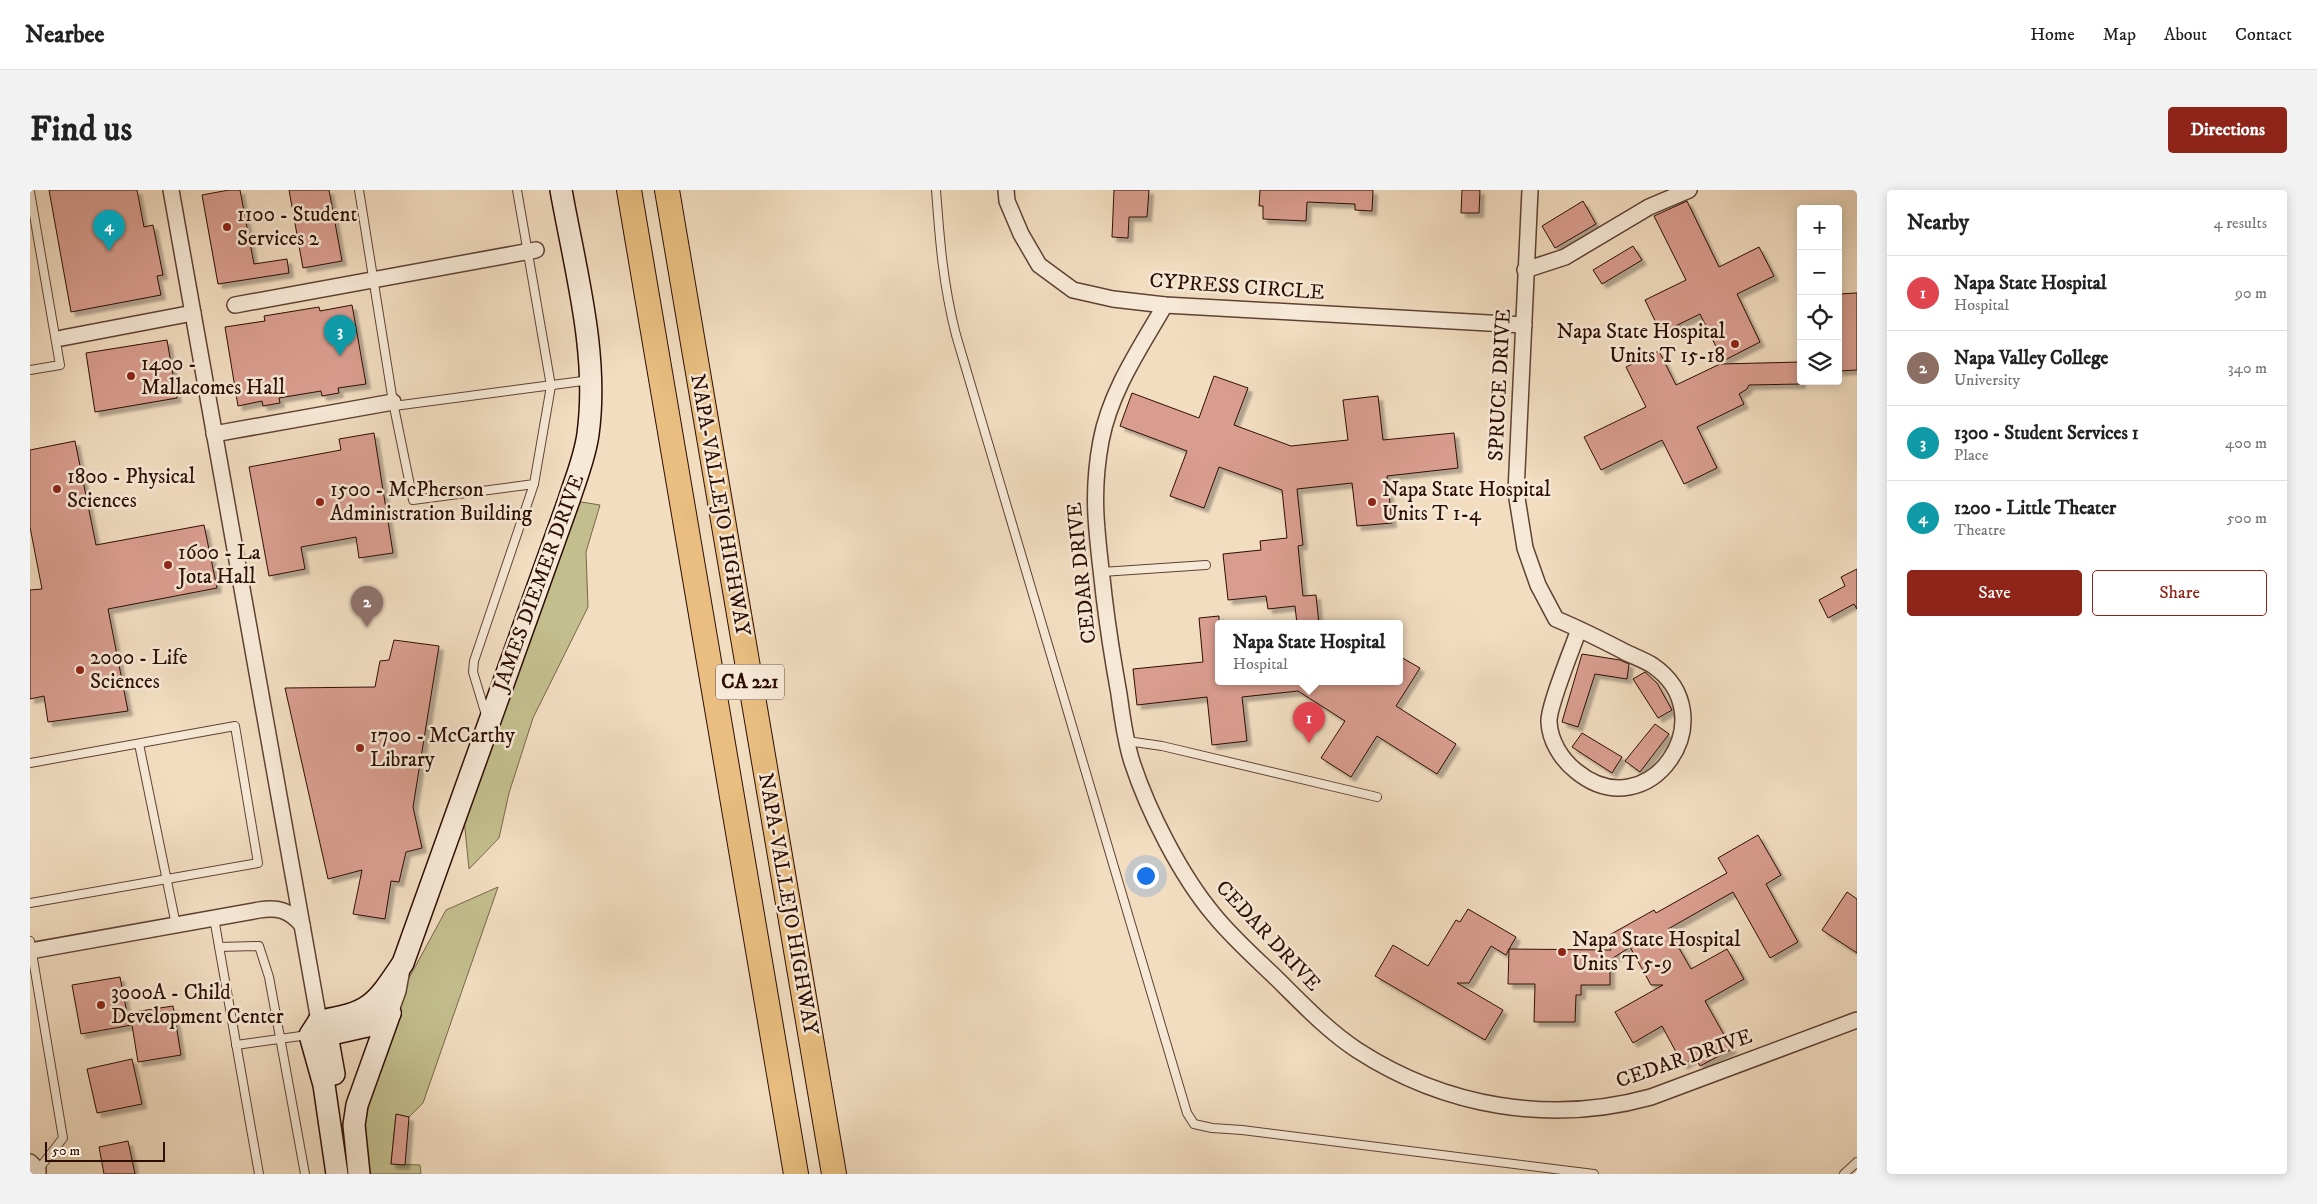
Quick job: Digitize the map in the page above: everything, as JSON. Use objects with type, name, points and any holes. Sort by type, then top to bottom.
[{"type":"main road","name":"NAPA-VALLEJO HIGHWAY","points":[[629,190],[796,1174]]},
{"type":"main road","name":"NAPA-VALLEJO HIGHWAY","points":[[666,190],[834,1174]]},
{"type":"main road","points":[[786,1174],[787,1123]]},
{"type":"street","points":[[171,190],[302,925],[319,1030],[324,1085],[337,1174]]},
{"type":"street","name":"JAMES DIEMER DRIVE","points":[[390,1013],[398,991],[403,963],[580,467],[588,435],[590,380],[586,335],[561,190]]},
{"type":"street","name":"CYPRESS CIRCLE","points":[[1006,190],[1007,201],[1021,234],[1039,265],[1073,290],[1113,299],[1165,306],[1524,325]]},
{"type":"street","name":"SPRUCE DRIVE","points":[[1530,190],[1516,492],[1526,548],[1538,586],[1556,620],[1579,628],[1652,666],[1670,683],[1679,700],[1682,709],[1683,729],[1678,747],[1661,771],[1642,783],[1613,788],[1590,780],[1566,761],[1550,734],[1550,713],[1579,628]]},
{"type":"street","points":[[1525,270],[1565,256],[1649,206],[1689,190]]},
{"type":"street","points":[[235,305],[532,251]]},
{"type":"street","name":"CEDAR DRIVE","points":[[1165,306],[1116,393],[1101,438],[1094,508],[1108,629],[1132,762],[1155,816],[1178,862],[1214,915],[1311,1012],[1356,1049],[1404,1076],[1427,1086],[1479,1102],[1557,1111],[1611,1106],[1651,1097],[1857,1020]]},
{"type":"street","points":[[62,338],[193,313]]},
{"type":"street","points":[[214,434],[394,404]]},
{"type":"street","points":[[30,948],[271,908],[293,914],[302,925]]},
{"type":"street","name":"JAMES DIEMER DRIVE","points":[[319,1030],[365,1010],[382,994],[403,963]]},
{"type":"street","points":[[319,1030],[376,1024],[390,1013]]},
{"type":"street","points":[[358,1174],[354,1125],[357,1105],[390,1013]]},
{"type":"street","points":[[319,1030],[348,1147],[358,1174]]},
{"type":"lane","points":[[359,190],[394,404],[413,500],[534,484]]},
{"type":"lane","points":[[488,724],[473,672],[474,661],[534,484],[551,386],[532,251],[516,190]]},
{"type":"lane","points":[[936,190],[941,262],[956,335],[1185,1103],[1194,1124],[1212,1128],[1242,1130],[1594,1174]]},
{"type":"lane","points":[[30,197],[60,365],[30,370]]},
{"type":"lane","points":[[394,404],[590,380]]},
{"type":"lane","points":[[1102,572],[1206,565]]},
{"type":"lane","points":[[30,763],[235,726],[258,863],[30,903]]},
{"type":"lane","points":[[1127,741],[1162,746],[1377,797]]},
{"type":"lane","points":[[139,744],[176,925]]},
{"type":"lane","points":[[214,918],[258,1174]]},
{"type":"lane","points":[[220,947],[259,946],[269,977],[305,1174]]},
{"type":"lane","points":[[30,948],[63,1138],[35,1169]]},
{"type":"lane","points":[[236,1045],[319,1030]]},
{"type":"lane","points":[[1844,1174],[1857,1162]]},
{"type":"shaded area","points":[[569,500],[600,505],[586,552],[588,607],[533,718],[509,793],[499,838],[469,869],[462,799]]},
{"type":"shaded area","points":[[498,887],[423,1103],[409,1117],[396,1115],[391,1164],[420,1165],[421,1174],[359,1174],[357,1105],[390,1013],[446,910]]},
{"type":"building","points":[[49,190],[137,190],[144,227],[153,225],[163,275],[157,276],[161,295],[71,312]]},
{"type":"building","name":"1100 - Student Services 2","points":[[240,190],[254,264],[287,259],[289,273],[218,284],[202,195]]},
{"type":"building","points":[[289,190],[329,190],[342,261],[303,268]]},
{"type":"building","points":[[1114,190],[1149,190],[1147,217],[1129,217],[1128,238],[1112,237]]},
{"type":"building","points":[[1260,190],[1373,190],[1372,211],[1355,210],[1355,204],[1307,202],[1306,221],[1263,219],[1263,206],[1259,206]]},
{"type":"building","points":[[1462,190],[1480,190],[1479,213],[1461,213]]},
{"type":"building","points":[[1583,201],[1596,224],[1555,248],[1542,226]]},
{"type":"building","points":[[1687,201],[1719,267],[1759,247],[1774,276],[1737,294],[1760,342],[1723,361],[1700,314],[1661,333],[1645,300],[1686,280],[1654,216]]},
{"type":"building","points":[[1633,246],[1642,260],[1602,284],[1593,270]]},
{"type":"building","points":[[1857,293],[1857,370],[1842,371],[1842,294]]},
{"type":"building","points":[[352,305],[366,384],[338,388],[339,393],[322,396],[321,391],[279,398],[280,403],[263,406],[262,401],[238,406],[225,327],[265,321],[264,316],[319,307],[320,311]]},
{"type":"building","name":"1400 - Mallacomes Hall","points":[[167,340],[177,398],[95,412],[86,353]]},
{"type":"building","points":[[1659,351],[1676,385],[1720,364],[1797,362],[1797,384],[1749,385],[1747,389],[1739,394],[1744,404],[1697,427],[1717,468],[1684,484],[1662,440],[1601,470],[1584,437],[1646,407],[1626,367]]},
{"type":"building","name":"Napa State Hospital Units T 1-4","points":[[1214,376],[1248,388],[1234,425],[1291,446],[1348,440],[1343,400],[1378,396],[1383,440],[1454,433],[1458,468],[1387,476],[1392,523],[1357,526],[1352,483],[1297,489],[1303,545],[1298,546],[1303,596],[1316,595],[1319,620],[1297,620],[1295,606],[1268,609],[1266,596],[1228,600],[1223,554],[1261,550],[1260,541],[1287,538],[1282,490],[1219,467],[1204,508],[1170,496],[1187,451],[1120,426],[1132,393],[1199,418]]},
{"type":"building","name":"1500 - McPherson Administration Building","points":[[374,433],[393,553],[359,558],[356,537],[301,547],[305,569],[269,576],[249,467],[341,450],[339,439]]},
{"type":"building","points":[[75,441],[96,545],[204,525],[217,588],[108,609],[128,711],[48,722],[44,696],[30,699],[30,590],[42,589],[30,527],[30,450]]},
{"type":"building","points":[[1857,569],[1857,609],[1854,604],[1828,618],[1819,600],[1845,586],[1841,577]]},
{"type":"building","points":[[1219,616],[1219,620],[1215,620],[1215,685],[1403,685],[1403,658],[1420,668],[1396,706],[1456,744],[1437,774],[1377,736],[1351,777],[1321,758],[1345,721],[1298,691],[1242,697],[1247,741],[1212,745],[1207,697],[1137,705],[1133,669],[1203,662],[1199,618]]},
{"type":"building","name":"1700 - McCarthy Library","points":[[394,640],[439,646],[413,807],[422,848],[406,852],[399,882],[391,881],[385,919],[353,914],[362,870],[328,879],[285,688],[375,687],[380,661],[389,660]]},
{"type":"building","points":[[1582,654],[1620,660],[1629,664],[1627,679],[1595,674],[1578,727],[1562,722]]},
{"type":"building","points":[[1645,672],[1657,683],[1672,710],[1658,718],[1633,679]]},
{"type":"building","points":[[1655,724],[1669,734],[1640,772],[1625,761]]},
{"type":"building","points":[[1582,733],[1622,757],[1612,773],[1572,747]]},
{"type":"building","name":"Napa State Hospital Units T 5-9","points":[[1758,835],[1781,875],[1766,884],[1798,942],[1770,958],[1733,892],[1668,929],[1691,969],[1727,949],[1744,979],[1705,1001],[1732,1049],[1700,1066],[1695,1057],[1683,1065],[1662,1026],[1633,1043],[1615,1012],[1663,985],[1651,985],[1630,947],[1610,960],[1610,985],[1581,985],[1581,995],[1576,995],[1575,1022],[1534,1022],[1535,984],[1508,984],[1509,949],[1611,950],[1604,938],[1654,910],[1656,913],[1727,873],[1718,858]]},
{"type":"building","points":[[1847,892],[1857,899],[1857,953],[1822,930]]},
{"type":"building","points":[[1468,909],[1516,937],[1506,955],[1491,946],[1469,983],[1457,983],[1503,1010],[1485,1040],[1375,976],[1393,945],[1428,966],[1456,920],[1460,922]]},
{"type":"building","points":[[120,977],[127,1013],[173,1006],[181,1055],[138,1062],[132,1025],[81,1034],[72,985]]},
{"type":"building","points":[[132,1059],[142,1104],[97,1113],[87,1069]]},
{"type":"building","points":[[396,1114],[409,1117],[405,1165],[391,1164]]},
{"type":"building","points":[[128,1141],[135,1174],[104,1174],[99,1147]]},
{"type":"place","name":"1100 - Student Services 2","points":[[227,227]]},
{"type":"place","name":"1200 - Little Theater","points":[[109,251]]},
{"type":"place","name":"Napa State Hospital Units T 15-18","points":[[1735,344]]},
{"type":"place","name":"1300 - Student Services 1","points":[[340,356]]},
{"type":"place","name":"1400 - Mallacomes Hall","points":[[131,376]]},
{"type":"place","name":"1800 - Physical Sciences","points":[[57,489]]},
{"type":"place","name":"1500 - McPherson Administration Building","points":[[320,502]]},
{"type":"place","name":"Napa State Hospital Units T 1-4","points":[[1372,502]]},
{"type":"place","name":"1600 - La Jota Hall","points":[[168,565]]},
{"type":"place","name":"Napa Valley College","points":[[367,627]]},
{"type":"place","name":"2000 - Life Sciences","points":[[80,670]]},
{"type":"place","name":"Napa State Hospital","points":[[1309,743]]},
{"type":"place","name":"1700 - McCarthy Library","points":[[360,748]]},
{"type":"place","name":"Napa State Hospital Units T 5-9","points":[[1562,952]]},
{"type":"place","name":"3000A - Child Development Center","points":[[101,1005]]}]
